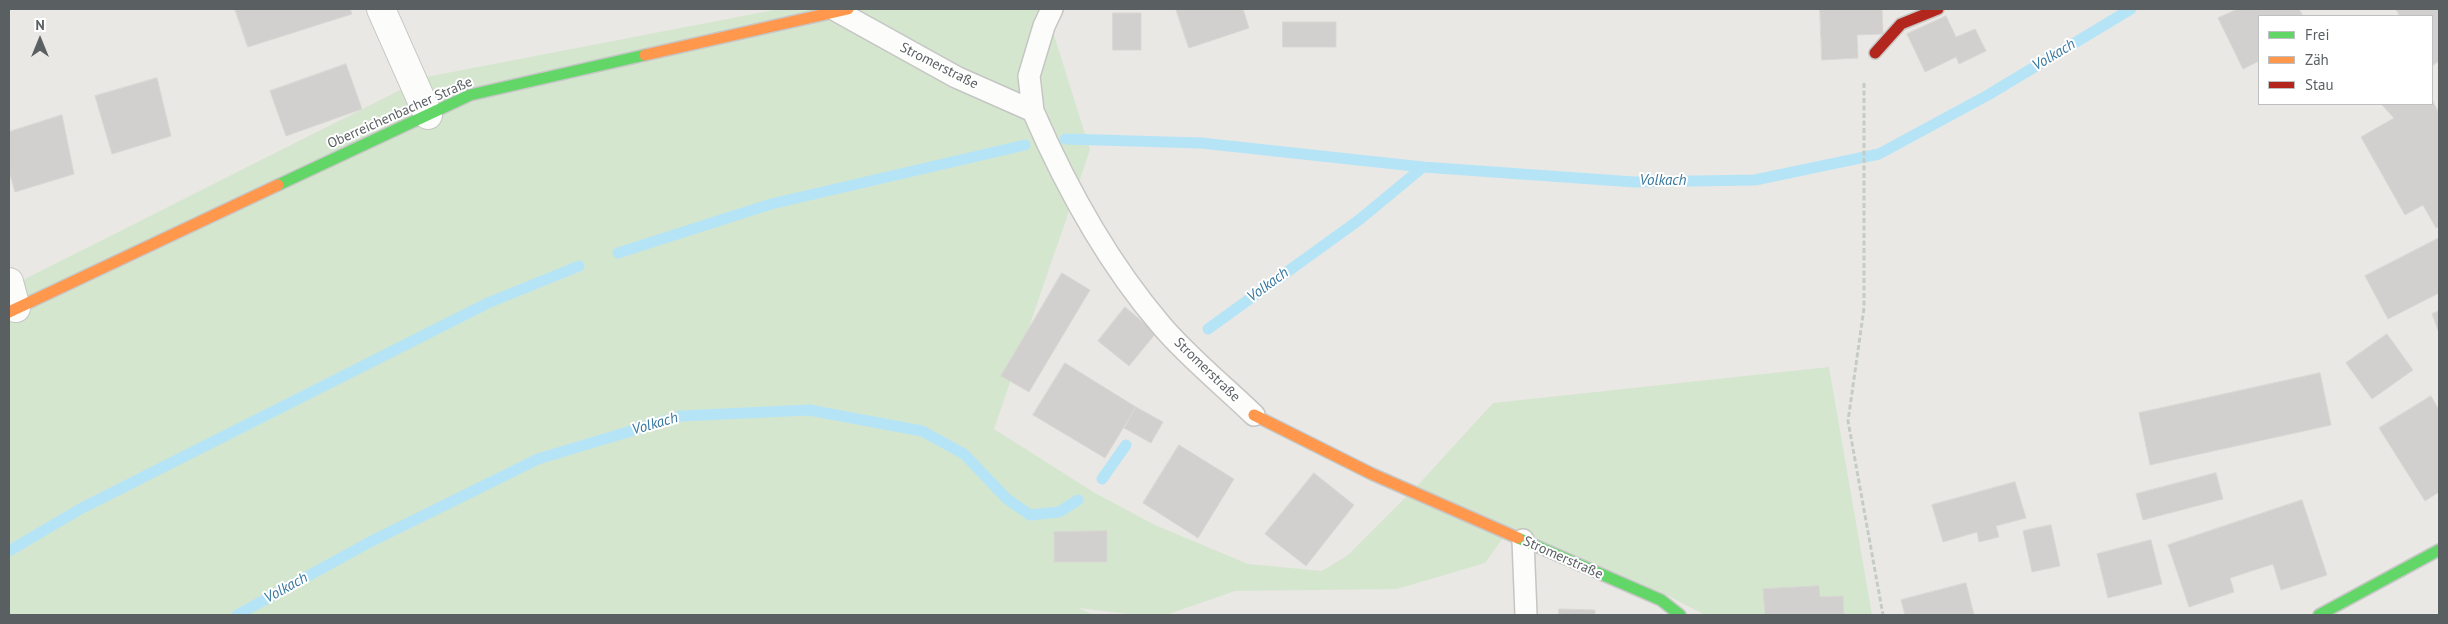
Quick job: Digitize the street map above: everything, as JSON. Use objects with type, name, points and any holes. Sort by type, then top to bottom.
[{"type":"street","points":[[381,9],[428,115]]},
{"type":"street","points":[[1875,53],[1901,24],[1938,9]]},
{"type":"street","name":"Oberreichenbacher Straße","points":[[11,301],[470,95],[842,10]]},
{"type":"street","name":"Stromerstraße","points":[[1254,415],[1372,474],[1661,600],[1680,615]]},
{"type":"street","points":[[2319,615],[2439,550]]},
{"type":"lane","points":[[1033,111],[1030,76],[1044,26],[1052,9]]},
{"type":"lane","name":"Stromerstraße","points":[[842,10],[956,78],[1033,111],[1057,167],[1123,278],[1162,327],[1254,415]]},
{"type":"lane","points":[[1523,540],[1526,615]]},
{"type":"path","points":[[1875,53],[1864,84],[1864,308],[1848,421],[1883,615]]},
{"type":"green space","points":[[779,9],[1046,9],[1090,150],[994,429],[1095,493],[1155,525],[1248,564],[1322,571],[1348,555],[1417,486],[1493,403],[1829,367],[1872,615],[1705,615],[1663,593],[1511,527],[1485,563],[1397,589],[1235,591],[1166,615],[1138,615],[1078,608],[1094,615],[9,615],[9,287],[426,77]]},
{"type":"building","points":[[235,9],[350,9],[352,14],[248,47]]},
{"type":"building","points":[[1176,9],[1243,9],[1249,28],[1189,48]]},
{"type":"building","points":[[1820,9],[1882,9],[1883,34],[1857,35],[1858,58],[1822,60]]},
{"type":"building","points":[[2238,9],[2299,9],[2302,15],[2258,15],[2258,62],[2243,69],[2218,18]]},
{"type":"building","points":[[2396,9],[2439,9],[2439,61],[2433,65],[2433,15],[2399,15]]},
{"type":"building","points":[[1113,13],[1141,13],[1141,50],[1113,50]]},
{"type":"building","points":[[1946,16],[1956,37],[1975,29],[1986,51],[1959,64],[1956,57],[1925,72],[1907,34]]},
{"type":"building","points":[[1283,22],[1336,22],[1336,47],[1283,47]]},
{"type":"building","points":[[346,64],[362,109],[286,136],[270,91]]},
{"type":"building","points":[[157,78],[171,136],[112,154],[95,96]]},
{"type":"building","points":[[2433,102],[2439,113],[2439,226],[2436,228],[2423,205],[2405,215],[2361,137],[2394,118],[2382,105],[2433,105]]},
{"type":"building","points":[[62,115],[74,174],[15,192],[9,171],[9,132]]},
{"type":"building","points":[[2439,238],[2439,293],[2388,319],[2365,276]]},
{"type":"building","points":[[1062,273],[1090,290],[1029,392],[1001,376]]},
{"type":"building","points":[[1125,307],[1156,333],[1129,366],[1098,341]]},
{"type":"building","points":[[2439,311],[2439,333],[2432,314]]},
{"type":"building","points":[[2387,334],[2413,370],[2372,399],[2346,363]]},
{"type":"building","points":[[1065,363],[1136,407],[1105,458],[1033,415]]},
{"type":"building","points":[[2320,373],[2331,425],[2150,465],[2139,413]]},
{"type":"building","points":[[2431,396],[2439,410],[2439,492],[2425,501],[2379,428]]},
{"type":"building","points":[[1136,407],[1163,422],[1151,443],[1124,428]]},
{"type":"building","points":[[1179,445],[1234,479],[1198,538],[1143,503]]},
{"type":"building","points":[[1314,473],[1354,505],[1306,566],[1265,534]]},
{"type":"building","points":[[2216,473],[2223,499],[2143,520],[2136,494]]},
{"type":"building","points":[[2015,482],[2026,518],[1996,526],[1999,537],[1979,542],[1977,532],[1943,542],[1932,505]]},
{"type":"building","points":[[2302,500],[2327,575],[2281,590],[2273,564],[2230,578],[2234,592],[2189,607],[2168,545]]},
{"type":"building","points":[[2051,525],[2060,566],[2032,572],[2023,531]]},
{"type":"building","points":[[1107,531],[1107,562],[1054,562],[1054,532]]},
{"type":"building","points":[[2151,540],[2162,584],[2108,598],[2097,554]]},
{"type":"building","points":[[1966,583],[1974,615],[1905,615],[1901,600]]},
{"type":"building","points":[[1819,586],[1820,597],[1843,596],[1844,615],[1765,615],[1763,589]]},
{"type":"building","points":[[1559,609],[1595,610],[1595,615],[1559,615]]},
{"type":"waterway","name":"Volkach","points":[[1208,329],[1359,220],[1423,167],[1634,182],[1755,180],[1879,154],[1988,95],[2131,9]]},
{"type":"waterway","points":[[1065,139],[1201,143],[1423,167]]},
{"type":"waterway","points":[[618,253],[771,204],[1025,145]]},
{"type":"waterway","points":[[9,551],[82,508],[488,303],[579,266]]},
{"type":"waterway","name":"Volkach","points":[[237,615],[370,542],[538,459],[681,416],[809,410],[922,431],[964,454],[1007,499],[1030,515],[1059,512],[1078,500]]},
{"type":"waterway","name":"Volkach","points":[[1102,479],[1126,445]]},
{"type":"traffic: fast","points":[[278,185],[470,95],[645,55]]},
{"type":"traffic: fast","points":[[1518,538],[1661,600],[1680,615]]},
{"type":"traffic: fast","points":[[2319,615],[2439,550]]},
{"type":"traffic: slow","points":[[645,55],[848,9]]},
{"type":"traffic: slow","points":[[9,312],[278,185]]},
{"type":"traffic: slow","points":[[1254,415],[1372,474],[1518,538]]},
{"type":"traffic: jam","points":[[1875,53],[1901,24],[1938,9]]}]
